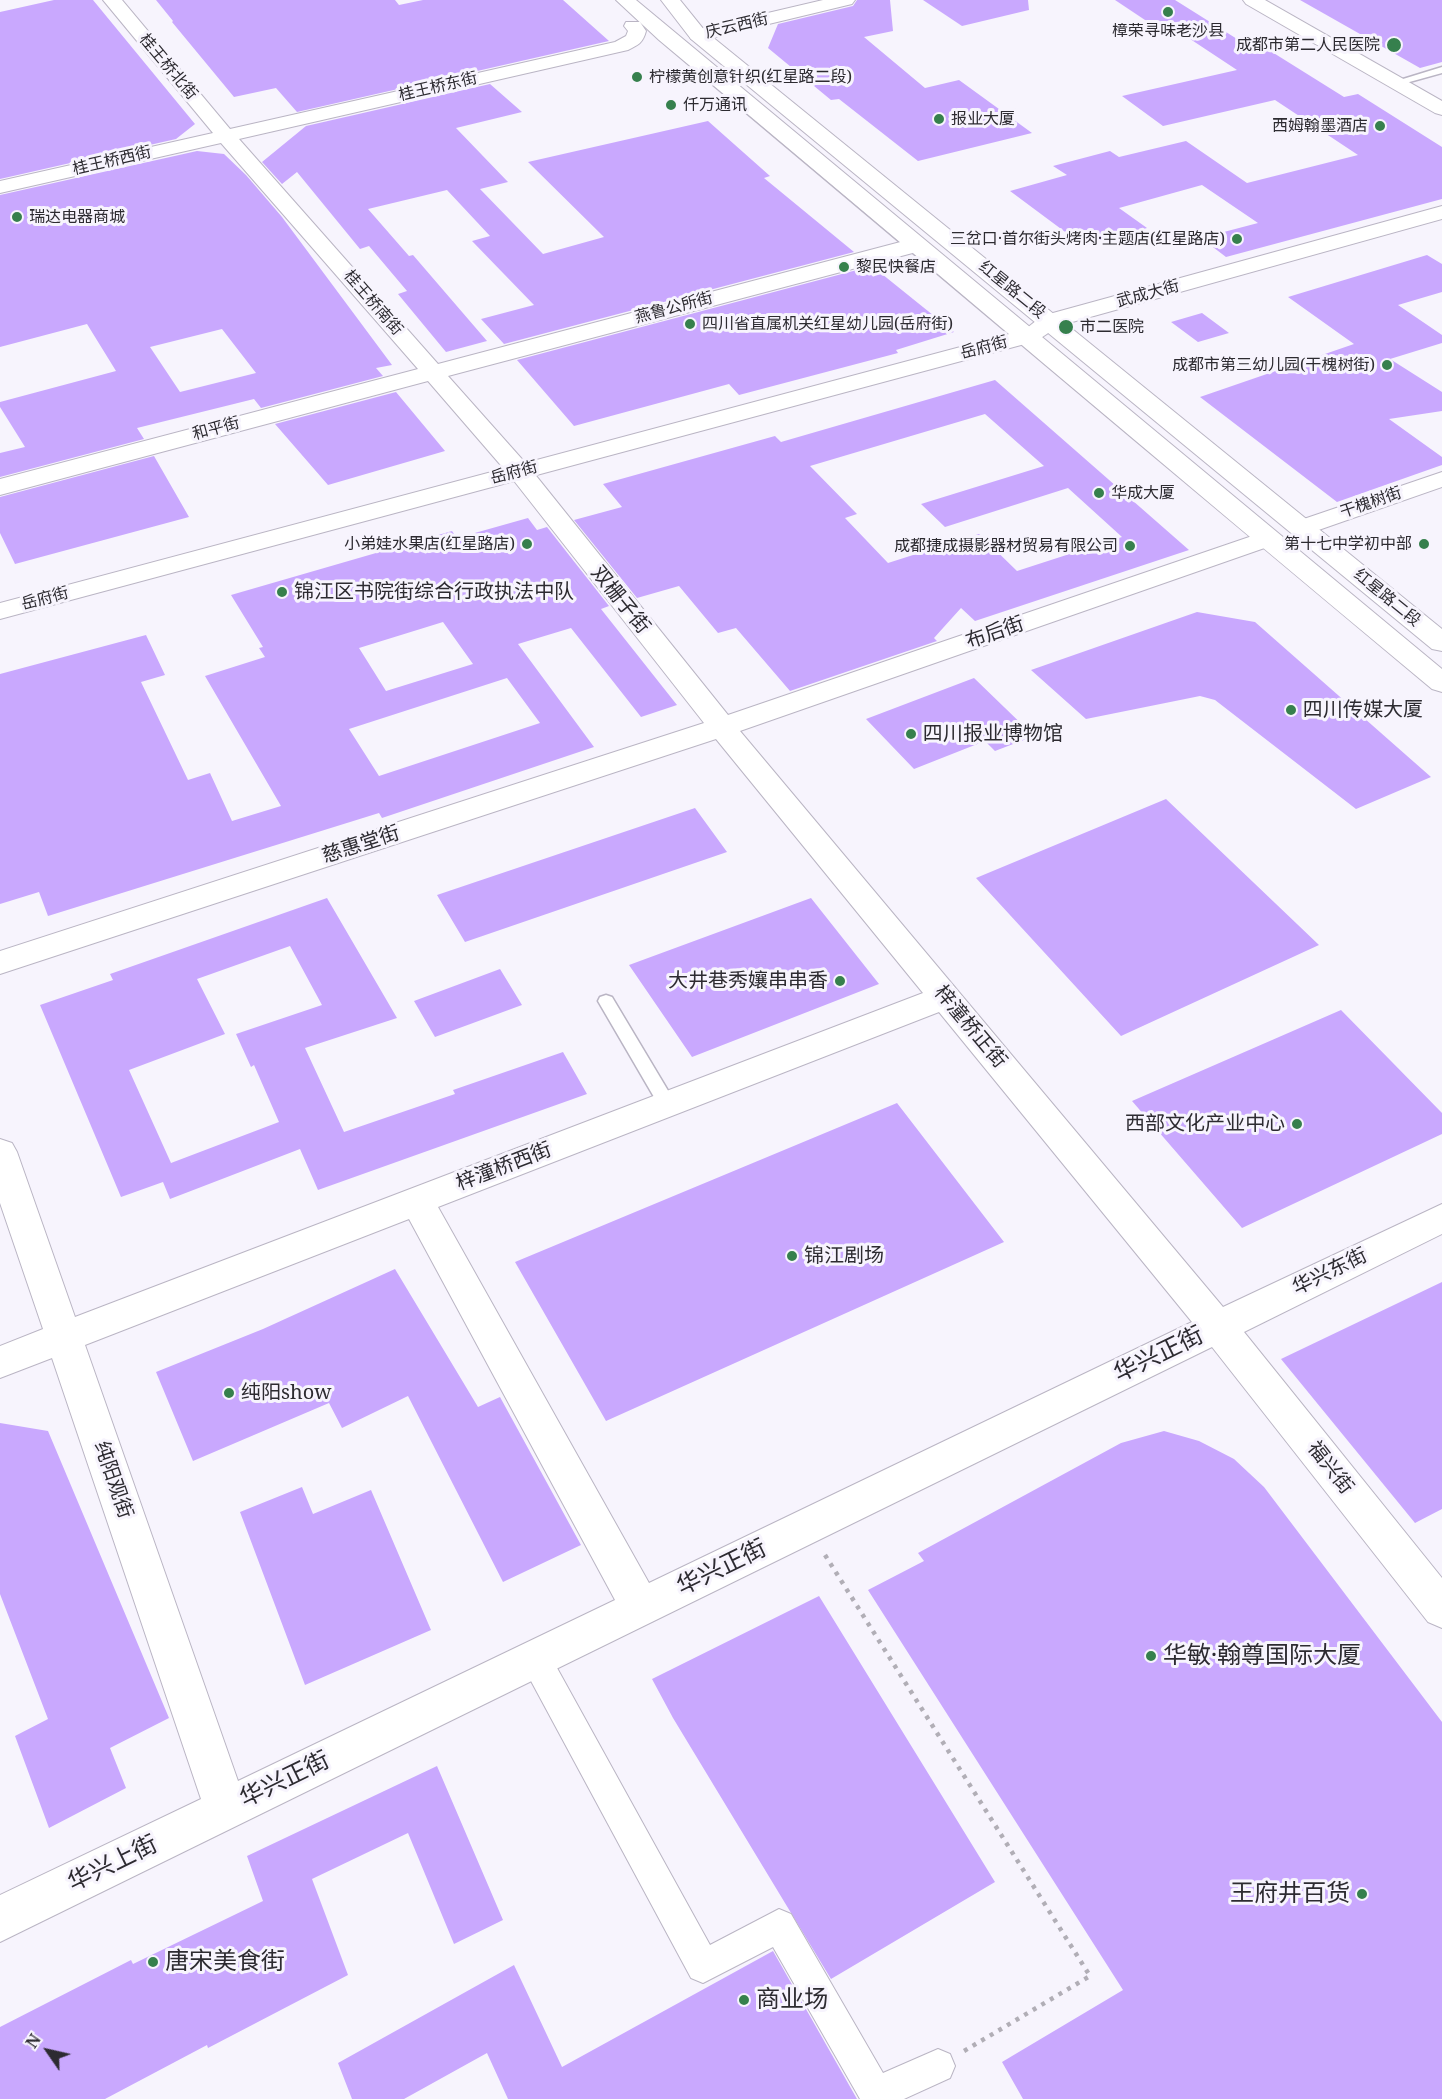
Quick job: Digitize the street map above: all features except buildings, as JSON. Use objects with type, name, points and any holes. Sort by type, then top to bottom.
[{"type":"street","name":"桂王桥北街","points":[[112,0],[225,135]]},
{"type":"street","name":"庆云西街","points":[[698,35],[846,0]]},
{"type":"street","points":[[1252,0],[1442,110]]},
{"type":"street","name":"桂王桥东街","points":[[225,135],[621,46],[635,39],[640,6]]},
{"type":"street","name":"红星路二段","points":[[640,6],[698,35],[1442,643]]},
{"type":"street","name":"红星路二段","points":[[640,6],[666,36],[718,80],[1442,683]]},
{"type":"street","name":"红星路二段","points":[[640,6],[718,80]]},
{"type":"street","name":"桂王桥西街","points":[[0,187],[225,135]]},
{"type":"street","name":"桂王桥南街","points":[[225,135],[520,472]]},
{"type":"street","name":"武成大街","points":[[1058,328],[1442,213]]},
{"type":"street","name":"武成大街","points":[[1028,336],[1442,228]]},
{"type":"street","name":"燕鲁公所街","points":[[433,371],[916,245]]},
{"type":"street","name":"岳府街","points":[[0,610],[1028,336]]},
{"type":"street","name":"和平街","points":[[0,487],[433,371]]},
{"type":"street","name":"双栅子街","points":[[520,472],[722,727]]},
{"type":"street","name":"干槐树街","points":[[1301,528],[1442,479]]},
{"type":"street","name":"布后街","points":[[722,727],[1267,539]]},
{"type":"street","name":"慈惠堂街","points":[[0,963],[722,727]]},
{"type":"street","name":"梓潼桥正街","points":[[722,727],[1218,1327]]},
{"type":"street","name":"梓潼桥西街","points":[[0,1362],[945,997]]},
{"type":"street","name":"纯阳观街","points":[[0,1152],[226,1809]]},
{"type":"street","points":[[417,1201],[641,1608]]},
{"type":"street","name":"华兴东街","points":[[1218,1327],[1442,1218]]},
{"type":"street","name":"华兴正街","points":[[226,1809],[1218,1327]]},
{"type":"street","name":"福兴街","points":[[1218,1327],[1442,1609]]},
{"type":"street","points":[[535,1658],[703,1966],[779,1926],[876,2094],[938,2066]]},
{"type":"street","name":"华兴上街","points":[[0,1919],[226,1809]]},
{"type":"lane","points":[[1395,83],[1442,70]]},
{"type":"lane","points":[[606,1001],[667,1104]]},
{"type":"path","points":[[806,1527],[1090,1976],[938,2066]]},
{"type":"place","name":"樟荣寻味老沙县","points":[[1168,12]]},
{"type":"place","name":"成都市第二人民医院","points":[[1394,45]]},
{"type":"place","name":"柠檬黄创意针织(红星路二段)","points":[[637,77]]},
{"type":"place","name":"仟万通讯","points":[[671,105]]},
{"type":"place","name":"报业大厦","points":[[939,119]]},
{"type":"place","name":"西姆翰墨酒店","points":[[1380,126]]},
{"type":"place","name":"瑞达电器商城","points":[[17,217]]},
{"type":"place","name":"三岔口·首尔街头烤肉·主题店(红星路店)","points":[[1237,239]]},
{"type":"place","name":"黎民快餐店","points":[[844,267]]},
{"type":"place","name":"四川省直属机关红星幼儿园(岳府街)","points":[[690,324]]},
{"type":"place","name":"市二医院","points":[[1066,327]]},
{"type":"place","name":"成都市第三幼儿园(干槐树街)","points":[[1387,365]]},
{"type":"place","name":"华成大厦","points":[[1099,493]]},
{"type":"place","name":"小弟娃水果店(红星路店)","points":[[527,544]]},
{"type":"place","name":"第十七中学初中部","points":[[1424,544]]},
{"type":"place","name":"成都捷成摄影器材贸易有限公司","points":[[1130,546]]},
{"type":"place","name":"锦江区书院街综合行政执法中队","points":[[282,592]]},
{"type":"place","name":"四川传媒大厦","points":[[1291,710]]},
{"type":"place","name":"四川报业博物馆","points":[[911,734]]},
{"type":"place","name":"大井巷秀孃串串香","points":[[840,981]]},
{"type":"place","name":"西部文化产业中心","points":[[1297,1124]]},
{"type":"place","name":"锦江剧场","points":[[792,1256]]},
{"type":"place","name":"纯阳show","points":[[229,1393]]},
{"type":"place","name":"华敏·翰尊国际大厦","points":[[1151,1656]]},
{"type":"place","name":"王府井百货","points":[[1362,1894]]},
{"type":"place","name":"唐宋美食街","points":[[153,1962]]},
{"type":"place","name":"商业场","points":[[744,2000]]}]
